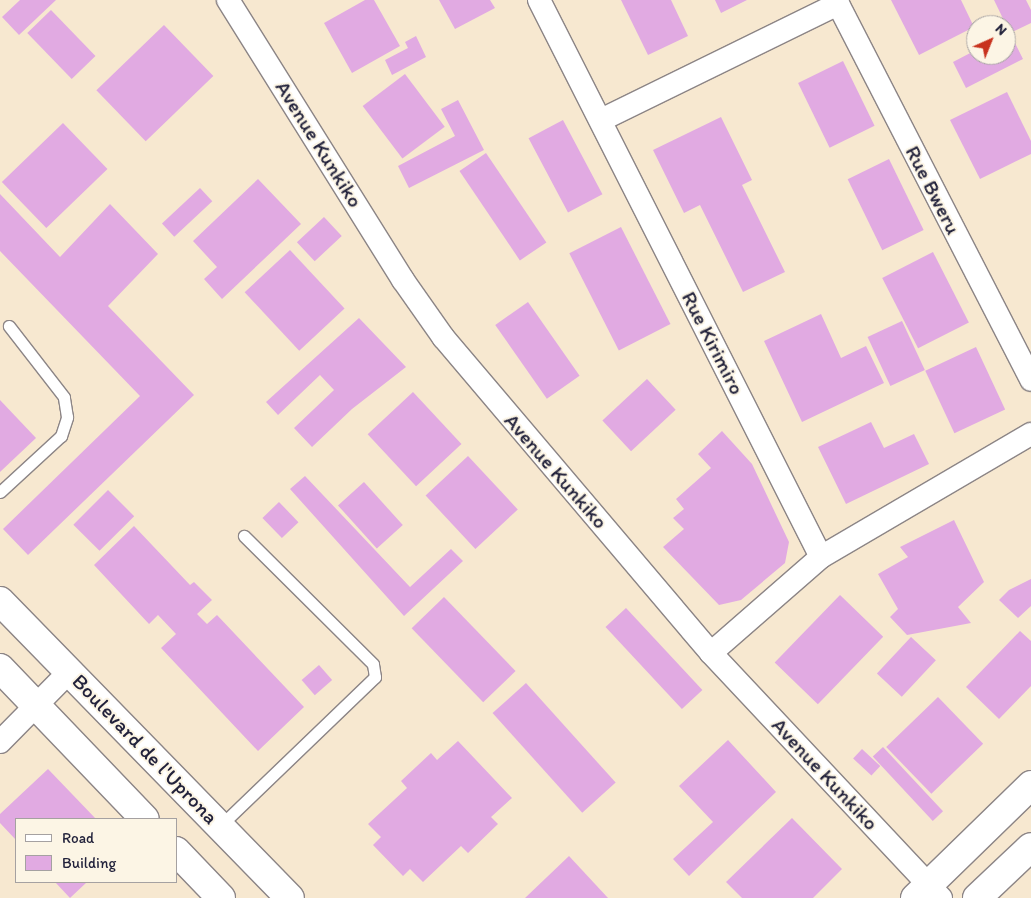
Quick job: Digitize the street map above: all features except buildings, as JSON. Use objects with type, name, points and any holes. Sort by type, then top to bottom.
[{"type":"street","name":"Avenue Kunkiko","points":[[228,0],[404,280],[443,337],[712,653],[928,894]]},
{"type":"street","name":"Rue Kirimiro","points":[[539,0],[821,557]]},
{"type":"street","points":[[601,120],[837,2]]},
{"type":"street","name":"Rue Bweru","points":[[837,2],[1031,380]]},
{"type":"street","points":[[712,653],[821,557],[1031,434]]},
{"type":"street","name":"Boulevard de l'Uprona","points":[[0,601],[290,898]]},
{"type":"street","points":[[0,668],[145,818]]},
{"type":"street","points":[[0,742],[70,671]]},
{"type":"street","points":[[928,894],[1031,785]]},
{"type":"street","points":[[977,898],[1031,847]]},
{"type":"street","points":[[178,853],[221,898]]},
{"type":"lane","points":[[0,492],[61,436],[67,416],[64,397],[9,326]]},
{"type":"lane","points":[[220,826],[375,677],[373,664],[244,536]]}]
